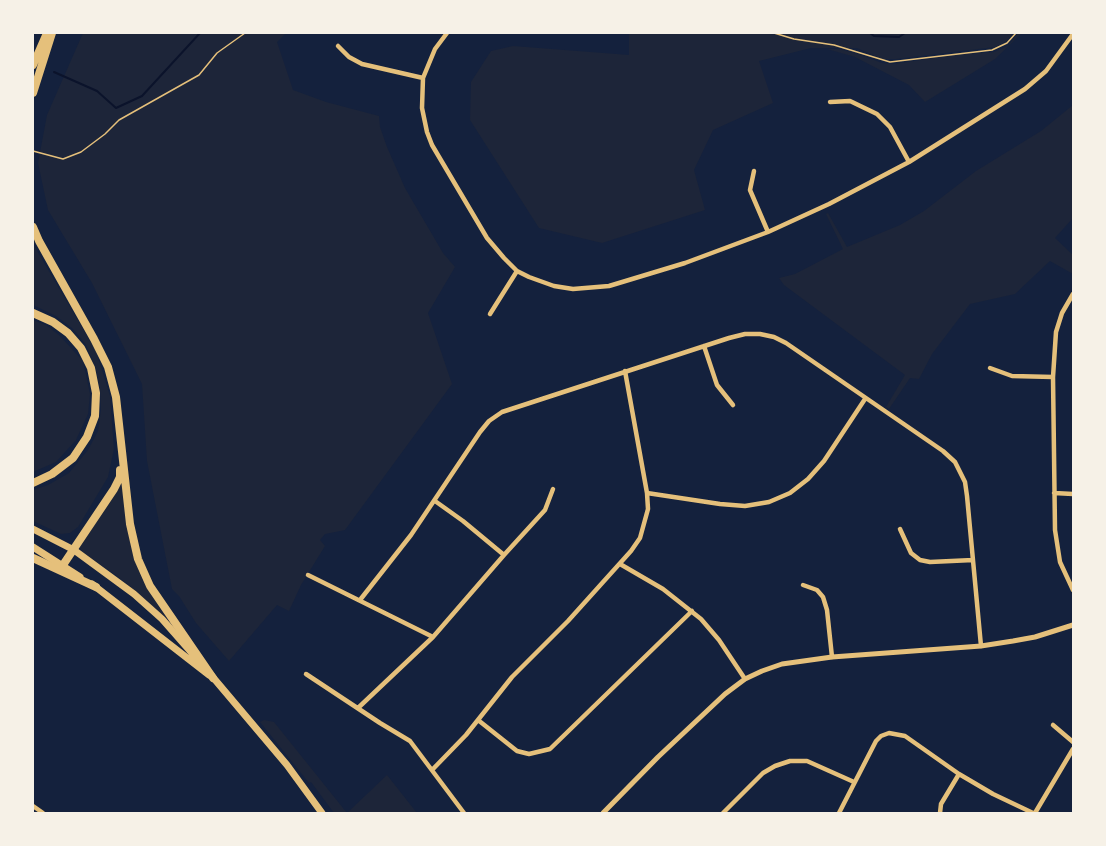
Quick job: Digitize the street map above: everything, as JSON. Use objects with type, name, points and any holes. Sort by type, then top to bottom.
[{"type":"highway","points":[[33,65],[47,33]]},
{"type":"highway","points":[[33,93],[52,33]]},
{"type":"highway","points":[[33,227],[108,367],[116,397],[130,524],[138,560],[150,586],[213,678]]},
{"type":"highway","points":[[33,313],[53,322],[68,333],[81,348],[91,368],[96,393],[95,416],[87,437],[73,458],[52,474],[33,483]]},
{"type":"highway","points":[[63,566],[120,477],[122,445]]},
{"type":"highway","points":[[33,558],[96,587]]},
{"type":"main road","points":[[33,529],[74,550],[134,594],[162,619],[287,765],[322,813]]},
{"type":"main road","points":[[33,547],[96,587],[213,678]]},
{"type":"street","points":[[447,33],[435,49],[423,78],[422,108],[432,145],[495,249],[518,271],[554,286],[573,289],[609,286],[685,263],[768,232],[829,204],[909,162],[1033,84],[1046,71],[1073,34]]},
{"type":"street","points":[[338,46],[349,57],[362,64],[423,78]]},
{"type":"street","points":[[830,102],[850,101],[877,114],[890,127],[909,162]]},
{"type":"street","points":[[753,171],[750,190],[768,232]]},
{"type":"street","points":[[490,314],[518,271]]},
{"type":"street","points":[[1073,294],[1062,313],[1056,332],[1053,377],[1057,549],[1073,590]]},
{"type":"street","points":[[360,600],[435,501],[480,432],[489,421],[502,412],[704,346],[745,334],[760,334],[774,337],[943,451],[955,462],[965,482],[981,646]]},
{"type":"street","points":[[704,346],[717,385],[734,405]]},
{"type":"street","points":[[990,368],[1012,376],[1053,377]]},
{"type":"street","points":[[433,769],[458,744],[512,677],[568,621],[620,564],[640,538],[648,509],[647,493],[625,371]]},
{"type":"street","points":[[647,493],[745,506],[769,502],[789,493],[808,479],[824,461],[865,399]]},
{"type":"street","points":[[358,708],[433,637],[545,510],[553,489]]},
{"type":"street","points":[[1054,493],[1073,494]]},
{"type":"street","points":[[435,501],[504,555]]},
{"type":"street","points":[[900,529],[911,553],[920,560],[930,562],[974,560]]},
{"type":"street","points":[[620,564],[663,589],[692,611],[711,629],[745,679]]},
{"type":"street","points":[[308,575],[433,637]]},
{"type":"street","points":[[803,585],[817,590],[824,597],[832,657]]},
{"type":"street","points":[[478,720],[517,751],[529,754],[550,749],[692,611]]},
{"type":"street","points":[[603,813],[717,702],[745,679],[782,664],[832,657],[981,646],[1035,637],[1073,625]]},
{"type":"street","points":[[306,674],[410,741],[464,813]]},
{"type":"street","points":[[1053,725],[1073,742]]},
{"type":"street","points":[[838,813],[876,741],[880,736],[889,733],[905,736],[959,774],[993,794],[1034,813],[1073,749]]},
{"type":"street","points":[[723,813],[763,773],[790,761],[807,761],[854,782]]},
{"type":"street","points":[[940,813],[940,804],[959,774]]},
{"type":"street","points":[[33,806],[43,813]]},
{"type":"path","points":[[33,151],[63,159],[81,152],[105,135],[119,120],[199,75],[209,60],[245,33]]},
{"type":"path","points":[[774,33],[794,39],[834,45],[890,62],[992,50],[1007,43],[1016,33]]},
{"type":"shaded area","points":[[83,33],[286,33],[277,42],[293,90],[326,102],[379,116],[387,147],[405,188],[443,253],[455,267],[428,313],[452,384],[345,530],[325,534],[320,540],[325,546],[301,585],[289,611],[277,605],[229,661],[196,623],[172,589],[147,461],[142,384],[92,283],[48,210],[38,163],[47,115]]},
{"type":"shaded area","points":[[629,33],[1013,33],[1007,41],[995,47],[896,59],[882,59],[857,48],[811,48],[759,61],[773,103],[713,130],[694,170],[705,210],[602,243],[539,228],[470,120],[471,82],[491,51],[513,46],[629,55]]},
{"type":"shaded area","points":[[1018,33],[1022,33],[995,59],[925,102],[909,85],[855,57],[827,49],[839,49],[882,63],[893,64],[994,52],[1008,46]]},
{"type":"shaded area","points":[[1073,105],[1073,218],[1055,238],[1073,255],[1073,274],[1050,261],[1015,294],[970,304],[932,354],[919,379],[910,378],[889,409],[886,407],[905,375],[784,285],[779,278],[795,274],[843,249],[826,214],[828,213],[847,247],[900,225],[924,211],[976,171],[1041,131]]},
{"type":"shaded area","points":[[33,244],[96,351],[110,396],[114,449],[108,477],[78,527],[70,533],[61,534],[33,521],[33,490],[48,485],[69,473],[88,450],[98,431],[101,410],[100,389],[96,369],[86,345],[73,329],[56,316],[33,305]]},
{"type":"shaded area","points":[[33,320],[46,325],[59,335],[83,361],[90,394],[88,414],[76,440],[56,462],[33,472]]},
{"type":"shaded area","points":[[122,481],[125,519],[134,558],[143,581],[168,621],[117,576],[82,552],[79,547]]},
{"type":"shaded area","points":[[264,720],[274,722],[347,813],[334,813],[260,722]]},
{"type":"shaded area","points":[[387,775],[417,813],[347,813]]},
{"type":"waterway","points":[[54,72],[97,91],[116,108],[142,96],[200,33]]},
{"type":"waterway","points":[[870,33],[874,36],[899,37],[905,33]]}]
